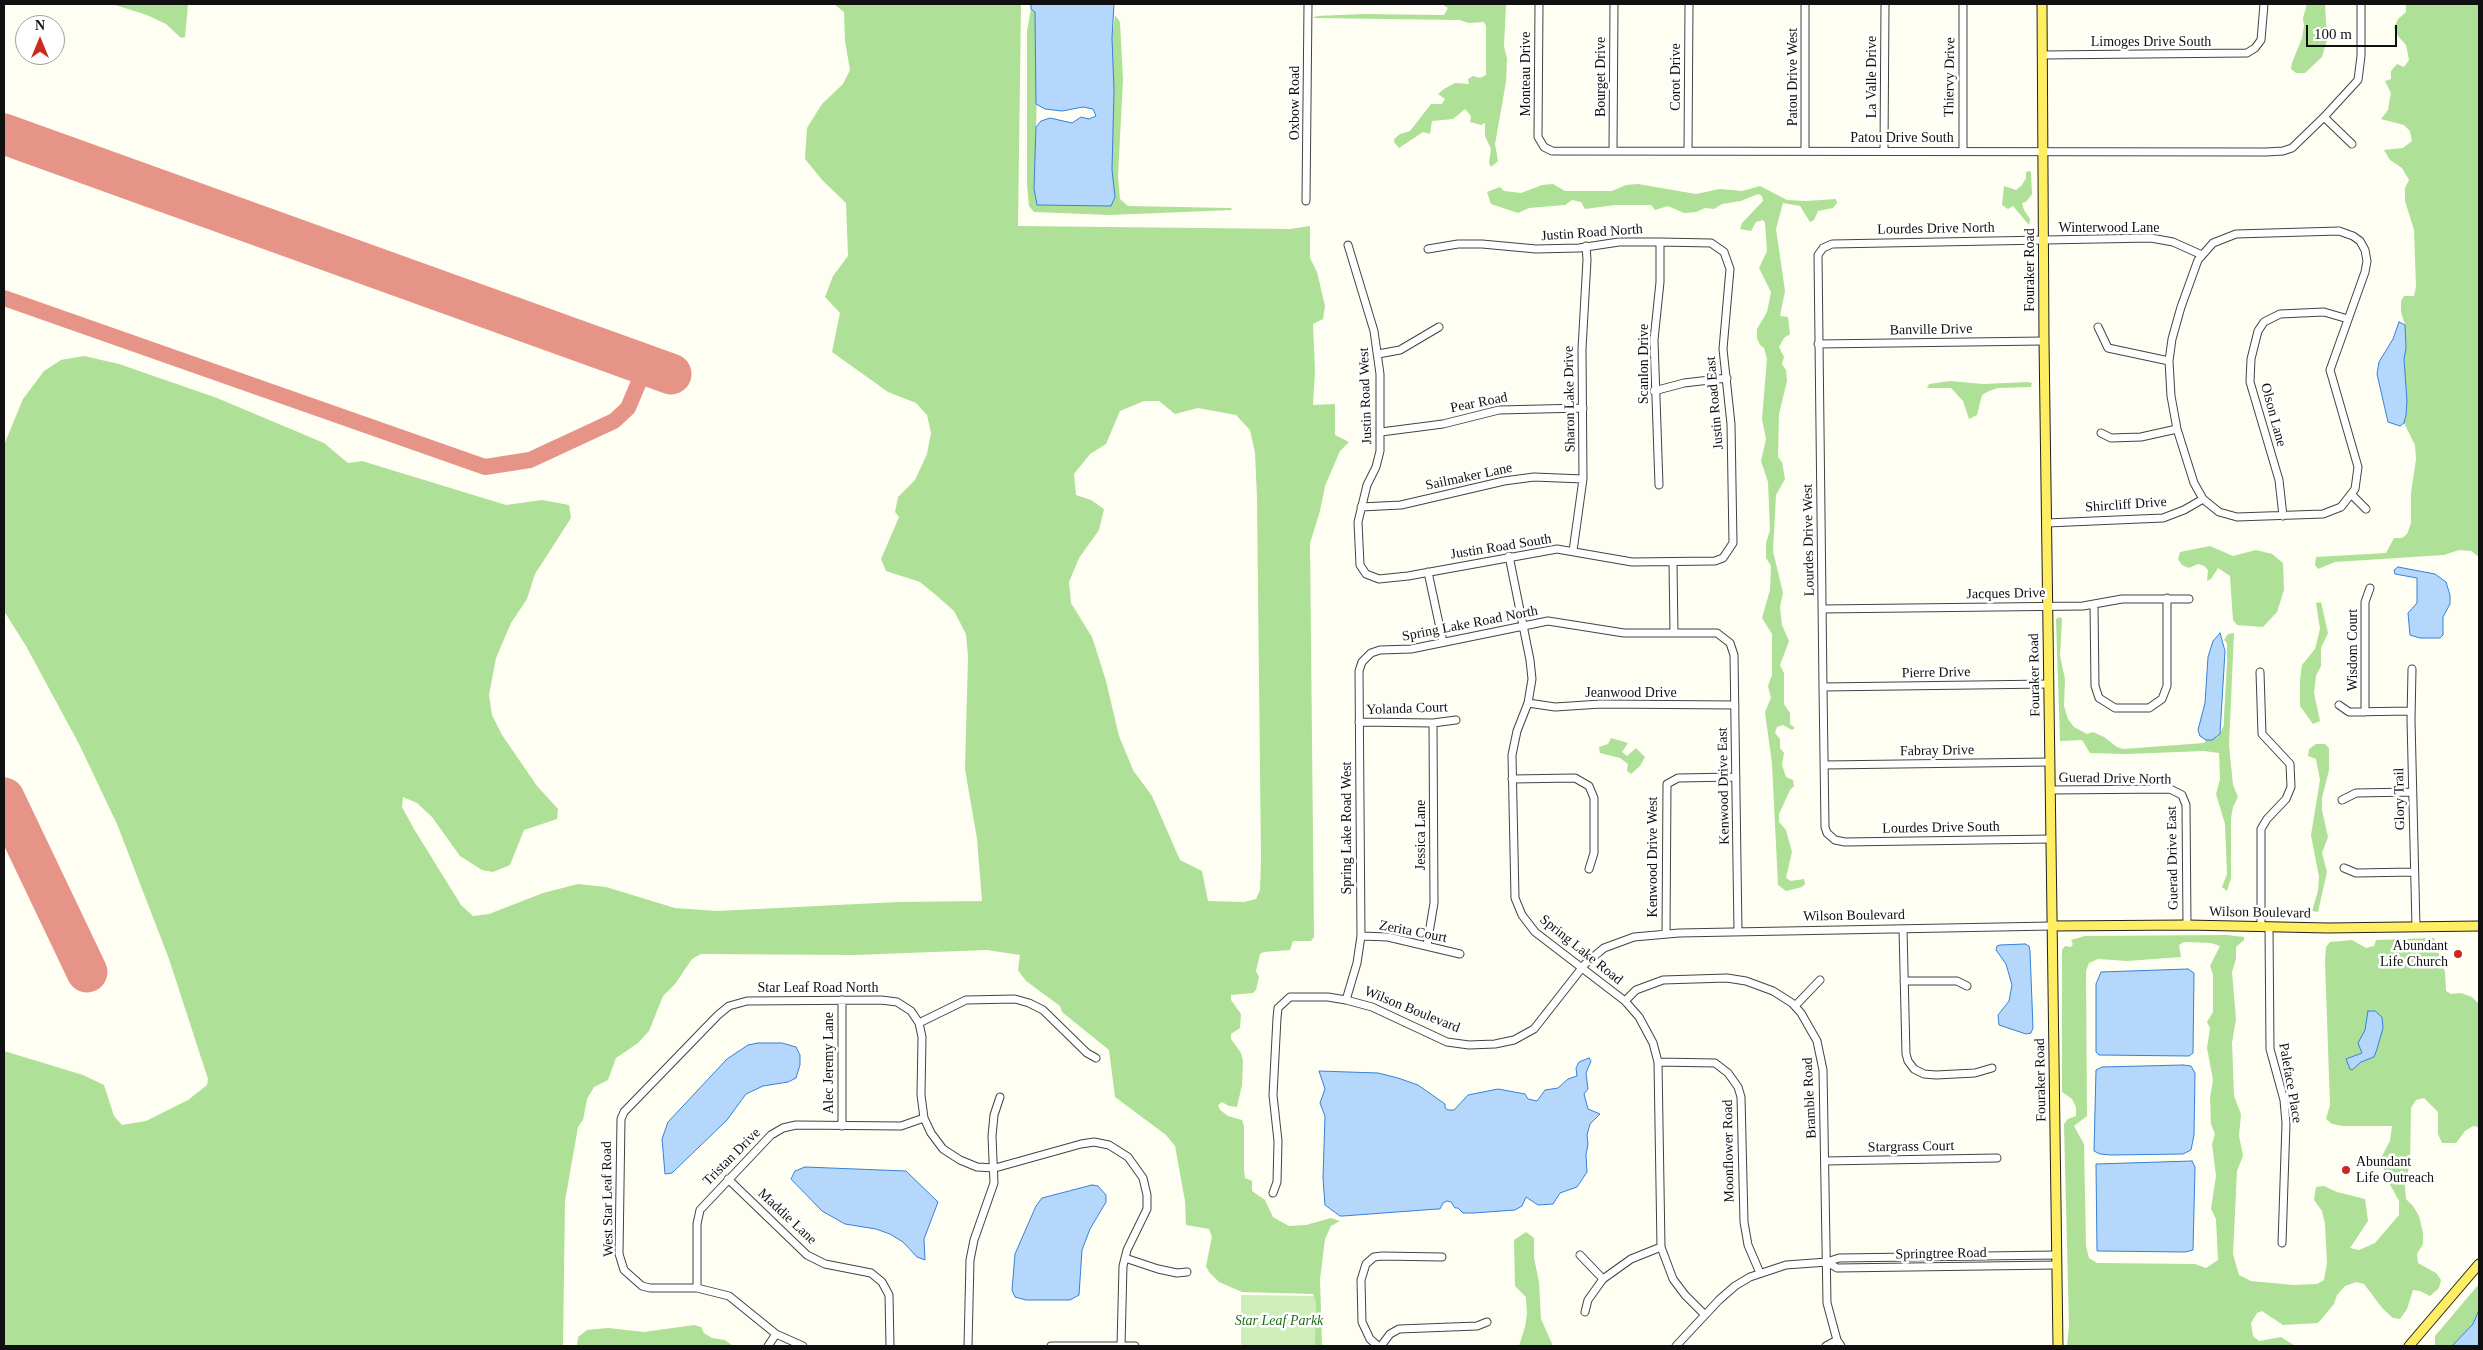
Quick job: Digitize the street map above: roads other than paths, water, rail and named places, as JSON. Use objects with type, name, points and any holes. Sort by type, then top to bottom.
[{"type":"main road","name":"Fouraker Road","points":[[2042,4],[2044,341],[2058,1346]]},
{"type":"main road","name":"Wilson Boulevard","points":[[2052,926],[2479,926]]},
{"type":"main road","points":[[2409,1346],[2479,1264]]},
{"type":"street","name":"Oxbow Road","points":[[1306,202],[1308,4]]},
{"type":"street","name":"Monteau Drive","points":[[1539,4],[1538,137],[1541,144]]},
{"type":"street","name":"Bourget Drive","points":[[1613,150],[1614,4]]},
{"type":"street","name":"Corot Drive","points":[[1688,151],[1689,4]]},
{"type":"street","name":"Patou Drive West","points":[[1805,4],[1805,151]]},
{"type":"street","name":"La Valle Drive","points":[[1884,150],[1885,4]]},
{"type":"street","name":"Thiervy Drive","points":[[1962,151],[1963,4]]},
{"type":"street","name":"Limoges Drive South","points":[[2042,55],[2225,55],[2246,53],[2258,46],[2264,33],[2264,4]]},
{"type":"street","name":"Patou Drive South","points":[[1541,144],[1552,151],[2283,151],[2292,148],[2358,80],[2362,56],[2361,4]]},
{"type":"street","points":[[2324,117],[2352,144]]},
{"type":"street","points":[[2339,231],[2353,236],[2360,241],[2365,250],[2365,272],[2331,366],[2330,374],[2358,467],[2358,478],[2352,495],[2342,507],[2330,512],[2237,518],[2219,512],[2203,499],[2194,483],[2177,429],[2171,396],[2170,361],[2175,325],[2202,254],[2218,240],[2236,234],[2339,231]]},
{"type":"street","name":"Winterwood Lane","points":[[2043,240],[2151,238],[2174,242],[2202,254]]},
{"type":"street","name":"Lourdes Drive North","points":[[1828,244],[2043,240]]},
{"type":"street","name":"Justin Road North","points":[[1428,249],[1458,244],[1482,244],[1536,250],[1619,242],[1660,242],[1711,243],[1724,252]]},
{"type":"street","name":"Scanlon Drive","points":[[1659,486],[1654,391],[1654,340],[1660,282],[1660,242]]},
{"type":"street","name":"Lourdes Drive West","points":[[1828,244],[1822,248],[1817,259],[1824,765],[1826,827],[1832,838]]},
{"type":"street","name":"Justin Road West","points":[[1348,245],[1374,332],[1378,354],[1380,451],[1360,507],[1357,535],[1360,565],[1366,574]]},
{"type":"street","name":"Sharon Lake Drive","points":[[1573,551],[1583,479],[1582,349],[1586,246]]},
{"type":"street","name":"Justin Road East","points":[[1724,252],[1730,269],[1723,349],[1733,464],[1733,543],[1728,553]]},
{"type":"street","name":"Olson Lane","points":[[2283,516],[2279,480],[2250,382],[2251,360],[2258,331],[2264,322],[2280,314],[2324,312],[2348,319]]},
{"type":"street","points":[[1378,354],[1400,350],[1438,327]]},
{"type":"street","points":[[2098,328],[2108,348],[2170,361]]},
{"type":"street","name":"Banville Drive","points":[[1818,344],[2044,341]]},
{"type":"street","points":[[1654,391],[1684,383],[1727,378]]},
{"type":"street","name":"Pear Road","points":[[1381,432],[1443,424],[1499,410],[1583,408]]},
{"type":"street","points":[[2101,434],[2111,438],[2141,437],[2177,429]]},
{"type":"street","name":"Sailmaker Lane","points":[[1360,507],[1401,505],[1504,481],[1534,477],[1583,479]]},
{"type":"street","points":[[2352,495],[2366,509]]},
{"type":"street","name":"Shircliff Drive","points":[[2047,523],[2163,518],[2184,510],[2203,499]]},
{"type":"street","name":"Justin Road South","points":[[1366,574],[1379,579],[1428,572],[1543,550],[1573,551],[1617,560],[1673,563],[1715,561],[1723,558],[1728,553]]},
{"type":"street","name":"Spring Lake Road","points":[[1509,556],[1530,660],[1532,679],[1528,703],[1513,747],[1515,898],[1522,915],[1535,932],[1625,1001],[1640,1017],[1646,1028],[1658,1062],[1661,1247],[1673,1279],[1685,1295],[1705,1314]]},
{"type":"street","points":[[1673,563],[1674,634]]},
{"type":"street","points":[[1428,572],[1443,642]]},
{"type":"street","name":"Wisdom Court","points":[[2365,712],[2365,602],[2370,588]]},
{"type":"street","points":[[2094,606],[2095,686],[2099,698],[2105,704],[2115,708],[2149,708],[2164,696],[2167,686],[2167,598]]},
{"type":"street","name":"Jacques Drive","points":[[1822,609],[2094,606],[2122,599],[2188,599]]},
{"type":"street","name":"Spring Lake Road North","points":[[1366,657],[1380,650],[1411,649],[1523,626],[1559,621],[1624,633],[1717,633],[1728,640]]},
{"type":"street","name":"Kenwood Drive East","points":[[1728,640],[1734,655],[1738,932]]},
{"type":"street","name":"Spring Lake Road West","points":[[1346,1000],[1357,963],[1360,936],[1359,671],[1366,657]]},
{"type":"street","name":"Glory Trail","points":[[2412,669],[2410,711],[2416,927]]},
{"type":"street","name":"Paleface Place","points":[[2260,672],[2262,734],[2290,764],[2291,787],[2286,799],[2267,819],[2261,829],[2270,1049],[2284,1100],[2286,1123],[2282,1243]]},
{"type":"street","name":"Pierre Drive","points":[[1823,687],[2049,684]]},
{"type":"street","name":"Jeanwood Drive","points":[[1528,703],[1555,707],[1601,704],[1735,705]]},
{"type":"street","points":[[2339,706],[2349,712],[2410,711]]},
{"type":"street","name":"Yolanda Court","points":[[1359,722],[1433,723],[1456,720]]},
{"type":"street","name":"Jessica Lane","points":[[1426,946],[1434,903],[1433,723]]},
{"type":"street","name":"Fabray Drive","points":[[1824,765],[2050,762]]},
{"type":"street","name":"Kenwood Drive West","points":[[1666,934],[1666,789],[1670,782],[1678,778],[1736,777]]},
{"type":"street","points":[[1512,779],[1575,778],[1589,786],[1594,798],[1594,853],[1589,869]]},
{"type":"street","name":"Guerad Drive North","points":[[2050,790],[2170,789],[2179,793]]},
{"type":"street","points":[[2342,800],[2356,793],[2412,792]]},
{"type":"street","name":"Guerad Drive East","points":[[2179,793],[2186,805],[2187,925]]},
{"type":"street","name":"Lourdes Drive South","points":[[1832,838],[1845,842],[2051,839]]},
{"type":"street","points":[[2344,868],[2356,873],[2414,872]]},
{"type":"street","name":"Wilson Boulevard","points":[[1273,1193],[1277,1182],[1278,1141],[1273,1094],[1278,1008],[1284,1001],[1297,996],[1328,996],[1372,1007],[1447,1042],[1469,1045],[1495,1044],[1519,1038],[1534,1028],[1581,968],[1599,952],[1616,942],[1634,937],[1738,932],[2052,926]]},
{"type":"street","points":[[1903,929],[1906,1054],[1914,1069],[1924,1074],[1944,1075],[1975,1073],[1992,1068]]},
{"type":"street","name":"Zerita Court","points":[[1360,936],[1388,937],[1460,954]]},
{"type":"street","name":"Bramble Road","points":[[1625,1001],[1644,986],[1663,980],[1727,978],[1758,984],[1773,991],[1794,1006],[1810,1028],[1822,1059],[1827,1303],[1839,1343]]},
{"type":"street","points":[[1794,1006],[1820,980]]},
{"type":"street","points":[[1904,981],[1957,981],[1967,986]]},
{"type":"street","points":[[1096,1058],[1086,1053],[1043,1010],[1015,999],[966,1000],[919,1023],[922,1037],[921,1095],[924,1118],[931,1133],[943,1149],[960,1160],[977,1167],[995,1168],[1094,1142],[1118,1149],[1134,1165],[1143,1178],[1147,1195],[1147,1209],[1124,1258],[1121,1346]]},
{"type":"street","name":"Star Leaf Road North","points":[[624,1112],[729,1006],[747,1001],[842,1000],[897,1002],[911,1011],[919,1023]]},
{"type":"street","name":"Alec Jeremy Lane","points":[[842,1000],[842,1126]]},
{"type":"street","name":"Moonflower Road","points":[[1658,1062],[1715,1063],[1728,1073],[1738,1087],[1741,1097],[1744,1222],[1748,1245],[1760,1272]]},
{"type":"street","points":[[968,1346],[970,1260],[978,1227],[990,1199],[995,1168],[992,1136],[994,1115],[1000,1096]]},
{"type":"street","name":"West Star Leaf Road","points":[[624,1112],[620,1128],[619,1254],[624,1270],[634,1282],[650,1288],[697,1288]]},
{"type":"street","name":"Tristan Drive","points":[[697,1288],[697,1224],[700,1210],[771,1135],[784,1128],[796,1125],[901,1126],[924,1118]]},
{"type":"street","name":"Stargrass Court","points":[[1825,1161],[1997,1158]]},
{"type":"street","name":"Maddie Lane","points":[[728,1179],[807,1254],[825,1264],[871,1273],[882,1282],[889,1295],[890,1346]]},
{"type":"street","points":[[1585,1312],[1588,1300],[1603,1279],[1632,1259],[1661,1247]]},
{"type":"street","points":[[1580,1255],[1603,1279]]},
{"type":"street","name":"Springtree Road","points":[[1676,1346],[1705,1314],[1735,1286],[1760,1272],[1786,1265],[1826,1262],[1839,1258],[2056,1255]]},
{"type":"street","points":[[1442,1257],[1382,1256],[1374,1257],[1366,1264],[1362,1273],[1362,1322],[1370,1339],[1380,1346],[1390,1334],[1399,1329],[1477,1326],[1487,1322]]},
{"type":"street","points":[[1124,1258],[1158,1269],[1177,1273],[1187,1272]]},
{"type":"street","name":"Springtree Road","points":[[1826,1262],[1837,1268],[2057,1265]]},
{"type":"street","points":[[697,1288],[729,1296],[776,1334],[803,1346]]},
{"type":"street","points":[[768,1346],[776,1334]]},
{"type":"street","points":[[1826,1346],[1839,1343]]},
{"type":"street","points":[[1051,1346],[1135,1346]]},
{"type":"water","points":[[1031,4],[1114,4],[1112,38],[1114,90],[1112,170],[1115,197],[1111,206],[1037,205],[1034,189],[1036,127],[1041,121],[1050,118],[1072,123],[1081,117],[1089,119],[1096,116],[1093,109],[1083,107],[1062,111],[1045,109],[1036,104],[1035,12],[1031,9]]},
{"type":"water","points":[[2399,322],[2405,325],[2406,348],[2404,359],[2407,401],[2404,423],[2400,426],[2388,422],[2377,374],[2379,362],[2393,339]]},
{"type":"water","points":[[2398,567],[2435,574],[2446,582],[2450,595],[2450,604],[2443,617],[2443,635],[2440,638],[2420,638],[2410,635],[2408,613],[2417,603],[2417,578],[2395,574],[2394,570]]},
{"type":"water","points":[[2220,633],[2225,651],[2220,734],[2212,740],[2206,740],[2200,736],[2198,730],[2205,703],[2208,657],[2213,641]]},
{"type":"water","points":[[2025,944],[2029,946],[2030,951],[2033,1028],[2031,1033],[2026,1034],[1999,1025],[1998,1015],[2009,1001],[2012,985],[2006,964],[1996,950],[1997,946],[2000,945]]},
{"type":"water","points":[[2188,969],[2194,973],[2193,1053],[2189,1056],[2099,1055],[2096,1052],[2096,984],[2101,972]]},
{"type":"water","points":[[2368,1011],[2375,1011],[2382,1017],[2383,1028],[2374,1057],[2361,1062],[2352,1070],[2346,1059],[2362,1053],[2358,1043],[2365,1030]]},
{"type":"water","points":[[782,1043],[796,1047],[800,1055],[800,1065],[796,1078],[788,1082],[763,1086],[746,1094],[727,1120],[672,1173],[665,1174],[662,1139],[668,1122],[727,1059],[748,1045]]},
{"type":"water","points":[[1589,1058],[1591,1061],[1586,1073],[1588,1089],[1584,1094],[1588,1109],[1600,1114],[1590,1124],[1587,1135],[1587,1172],[1577,1187],[1560,1193],[1553,1204],[1538,1205],[1526,1197],[1522,1206],[1515,1210],[1463,1213],[1458,1208],[1455,1208],[1451,1202],[1447,1201],[1443,1203],[1440,1209],[1343,1216],[1340,1216],[1325,1205],[1323,1178],[1325,1116],[1320,1103],[1325,1089],[1319,1071],[1378,1073],[1398,1078],[1418,1085],[1445,1104],[1445,1108],[1454,1110],[1468,1095],[1498,1089],[1525,1094],[1528,1099],[1537,1101],[1545,1090],[1558,1088],[1568,1079],[1577,1076],[1576,1068],[1579,1062]]},
{"type":"water","points":[[2191,1066],[2195,1073],[2194,1135],[2191,1150],[2183,1154],[2111,1155],[2100,1154],[2094,1151],[2096,1070],[2102,1067]]},
{"type":"water","points":[[2192,1161],[2195,1167],[2193,1250],[2185,1252],[2097,1251],[2096,1164]]},
{"type":"water","points":[[805,1167],[906,1171],[938,1202],[924,1239],[925,1260],[917,1257],[903,1242],[890,1234],[876,1229],[845,1224],[822,1211],[791,1179],[795,1171]]},
{"type":"water","points":[[1092,1185],[1098,1186],[1106,1195],[1106,1202],[1090,1229],[1082,1250],[1079,1295],[1070,1300],[1026,1300],[1015,1297],[1012,1290],[1015,1254],[1036,1206],[1042,1198]]},
{"type":"water","points":[[2479,1310],[2479,1346],[2452,1346],[2473,1324]]},
{"type":"place","name":"Abundant Life Church","points":[[2458,954]]},
{"type":"place","name":"Abundant Life Outreach","points":[[2346,1170]]},
{"type":"park label","name":"Star Leaf Parkk","points":[[1279,1321]]}]
